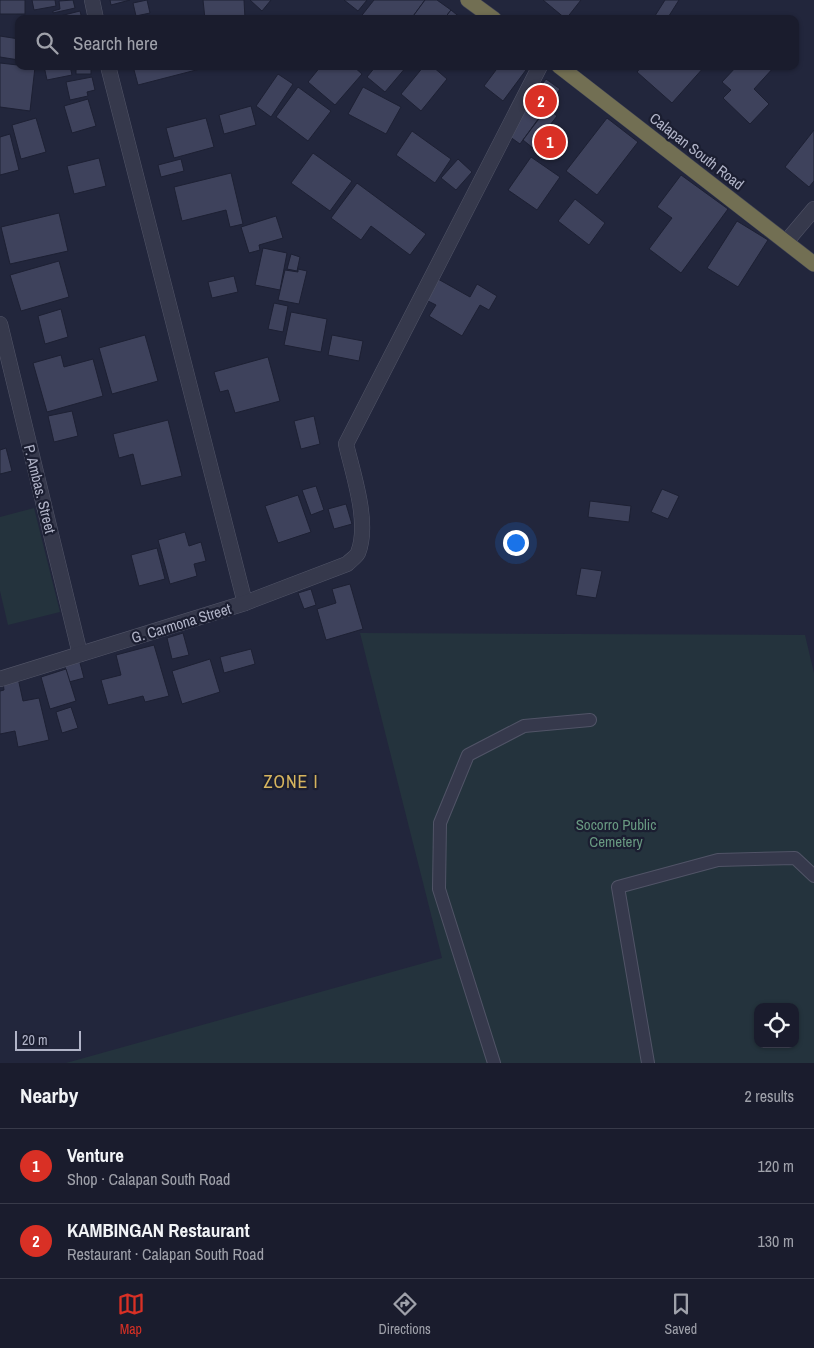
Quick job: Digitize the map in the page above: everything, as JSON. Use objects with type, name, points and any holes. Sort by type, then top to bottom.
[{"type":"highway","points":[[468,0],[489,15]]},
{"type":"highway","name":"Calapan South Road","points":[[564,70],[814,264]]},
{"type":"street","points":[[92,0],[95,15]]},
{"type":"street","points":[[109,70],[245,603]]},
{"type":"street","name":"G. Carmona Street","points":[[0,679],[245,603],[347,564],[357,555],[362,536],[358,493],[346,444],[538,70]]},
{"type":"street","points":[[786,242],[814,209]]},
{"type":"street","name":"P. Ambas. Street","points":[[0,324],[80,654]]},
{"type":"lane","points":[[494,1063],[438,889],[440,823],[468,755],[524,726],[590,720]]},
{"type":"lane","points":[[648,1063],[618,887],[718,860],[795,858],[814,876]]},
{"type":"green space","points":[[34,508],[60,612],[8,625],[0,591],[0,517]]},
{"type":"green space","name":"Socorro Public Cemetery","points":[[360,633],[805,635],[814,673],[814,1063],[66,1063],[442,958]]},
{"type":"building","points":[[0,0],[25,0],[25,14],[0,14]]},
{"type":"building","points":[[32,0],[55,0],[56,6],[34,10]]},
{"type":"building","points":[[73,0],[75,8],[53,13],[53,11],[60,9],[59,1]]},
{"type":"building","points":[[110,0],[130,0],[111,5]]},
{"type":"building","points":[[147,0],[150,13],[136,15],[133,3]]},
{"type":"building","points":[[203,0],[244,0],[245,15],[205,15]]},
{"type":"building","points":[[250,0],[271,0],[262,11]]},
{"type":"building","points":[[344,0],[367,0],[358,11]]},
{"type":"building","points":[[374,0],[425,0],[414,15],[362,15]]},
{"type":"building","points":[[425,0],[437,0],[451,10],[447,15],[414,15]]},
{"type":"building","points":[[543,0],[581,0],[569,15],[561,15]]},
{"type":"building","points":[[665,0],[679,0],[670,15],[656,15]]},
{"type":"building","points":[[451,10],[457,15],[447,15]]},
{"type":"building","points":[[80,11],[81,15],[64,15]]},
{"type":"building","points":[[0,36],[15,38],[15,59],[0,57]]},
{"type":"building","points":[[0,63],[15,65],[15,70],[35,70],[30,111],[0,107]]},
{"type":"building","points":[[45,70],[71,70],[72,75],[47,80]]},
{"type":"building","points":[[76,70],[91,70],[91,74],[76,74]]},
{"type":"building","points":[[134,70],[196,70],[138,85]]},
{"type":"building","points":[[318,70],[358,70],[362,74],[335,105],[308,82]]},
{"type":"building","points":[[373,70],[404,70],[385,92],[367,77]]},
{"type":"building","points":[[421,70],[437,70],[447,79],[421,111],[401,94]]},
{"type":"building","points":[[496,70],[526,70],[503,101],[484,86]]},
{"type":"building","points":[[639,70],[701,70],[672,103],[637,72]]},
{"type":"building","points":[[733,70],[771,70],[754,89],[769,104],[750,124],[723,98],[731,90],[722,82]]},
{"type":"building","points":[[278,74],[293,84],[271,117],[256,106]]},
{"type":"building","points":[[92,77],[95,90],[87,92],[88,96],[70,100],[66,82]]},
{"type":"building","points":[[546,79],[560,89],[520,144],[506,134]]},
{"type":"building","points":[[298,87],[331,111],[308,141],[276,117]]},
{"type":"building","points":[[363,87],[401,107],[386,134],[348,114]]},
{"type":"building","points":[[88,99],[96,126],[72,133],[64,106]]},
{"type":"building","points":[[251,106],[256,125],[224,134],[219,115]]},
{"type":"building","points":[[547,108],[557,116],[547,129],[559,138],[544,157],[523,140]]},
{"type":"building","points":[[36,118],[46,152],[21,159],[12,125]]},
{"type":"building","points":[[206,118],[214,147],[174,158],[166,128]]},
{"type":"building","points":[[607,118],[638,142],[597,195],[566,171]]},
{"type":"building","points":[[814,130],[814,181],[809,187],[785,167]]},
{"type":"building","points":[[412,131],[451,159],[435,183],[396,155]]},
{"type":"building","points":[[10,134],[19,170],[0,175],[0,137]]},
{"type":"building","points":[[313,153],[352,181],[330,211],[291,183]]},
{"type":"building","points":[[531,157],[560,177],[537,210],[508,190]]},
{"type":"building","points":[[99,158],[106,186],[74,194],[67,166]]},
{"type":"building","points":[[181,159],[184,171],[161,177],[158,165]]},
{"type":"building","points":[[458,159],[472,172],[456,190],[441,178]]},
{"type":"building","points":[[231,173],[243,224],[230,227],[226,210],[182,221],[174,187]]},
{"type":"building","points":[[681,175],[728,209],[681,273],[649,249],[672,218],[657,207]]},
{"type":"building","points":[[357,183],[426,234],[410,255],[371,226],[361,240],[331,218]]},
{"type":"building","points":[[575,199],[605,223],[589,245],[558,221]]},
{"type":"building","points":[[59,213],[68,251],[10,264],[1,227]]},
{"type":"building","points":[[276,216],[283,238],[259,245],[260,250],[249,253],[241,227]]},
{"type":"building","points":[[737,221],[768,240],[738,287],[707,268]]},
{"type":"building","points":[[263,248],[287,253],[280,290],[255,285]]},
{"type":"building","points":[[291,254],[300,257],[297,271],[287,269]]},
{"type":"building","points":[[59,261],[69,297],[21,311],[10,275]]},
{"type":"building","points":[[298,269],[307,271],[299,304],[278,300],[285,270],[298,272]]},
{"type":"building","points":[[234,276],[238,292],[212,298],[208,282]]},
{"type":"building","points":[[438,279],[470,297],[477,284],[497,296],[489,310],[480,305],[462,336],[429,316],[436,305],[426,300]]},
{"type":"building","points":[[274,303],[288,306],[283,332],[268,329]]},
{"type":"building","points":[[61,309],[68,337],[45,344],[38,316]]},
{"type":"building","points":[[291,312],[327,319],[321,352],[284,345]]},
{"type":"building","points":[[145,335],[158,381],[112,394],[99,348]]},
{"type":"building","points":[[332,335],[363,341],[359,361],[328,355]]},
{"type":"building","points":[[61,355],[64,367],[93,359],[103,396],[47,412],[33,363]]},
{"type":"building","points":[[268,357],[280,401],[235,413],[228,390],[220,392],[214,372]]},
{"type":"building","points":[[72,411],[78,436],[54,442],[48,416]]},
{"type":"building","points":[[314,416],[320,444],[301,449],[294,421]]},
{"type":"building","points":[[168,420],[182,476],[141,486],[133,454],[119,458],[113,434]]},
{"type":"building","points":[[6,448],[12,471],[0,474],[0,450]]},
{"type":"building","points":[[316,486],[324,510],[311,515],[302,490]]},
{"type":"building","points":[[662,489],[679,496],[668,519],[651,512]]},
{"type":"building","points":[[298,495],[311,532],[278,543],[265,506]]},
{"type":"building","points":[[590,501],[631,506],[629,522],[588,517]]},
{"type":"building","points":[[346,504],[352,524],[334,529],[328,509]]},
{"type":"building","points":[[185,532],[189,546],[201,542],[206,561],[194,564],[197,576],[170,584],[158,540]]},
{"type":"building","points":[[157,548],[165,579],[139,586],[131,555]]},
{"type":"building","points":[[581,568],[602,571],[596,598],[576,595]]},
{"type":"building","points":[[350,584],[363,629],[326,640],[317,609],[336,603],[332,589]]},
{"type":"building","points":[[311,589],[316,605],[304,609],[298,593]]},
{"type":"building","points":[[183,633],[189,655],[172,659],[167,638]]},
{"type":"building","points":[[154,645],[169,696],[145,702],[143,696],[108,705],[101,680],[121,675],[116,655]]},
{"type":"building","points":[[251,649],[255,664],[224,673],[220,657]]},
{"type":"building","points":[[79,659],[84,678],[69,682],[64,663]]},
{"type":"building","points":[[210,659],[220,692],[182,704],[172,671]]},
{"type":"building","points":[[66,669],[76,701],[50,709],[41,677]]},
{"type":"building","points":[[18,678],[23,701],[39,698],[49,740],[18,747],[15,731],[0,734],[0,691],[4,690],[3,682]]},
{"type":"building","points":[[71,707],[78,728],[62,733],[56,712]]},
{"type":"place","name":"KAMBINGAN Restaurant","points":[[541,101]]},
{"type":"place","name":"Venture","points":[[550,142]]},
{"type":"district","name":"ZONE I","points":[[291,781]]}]
